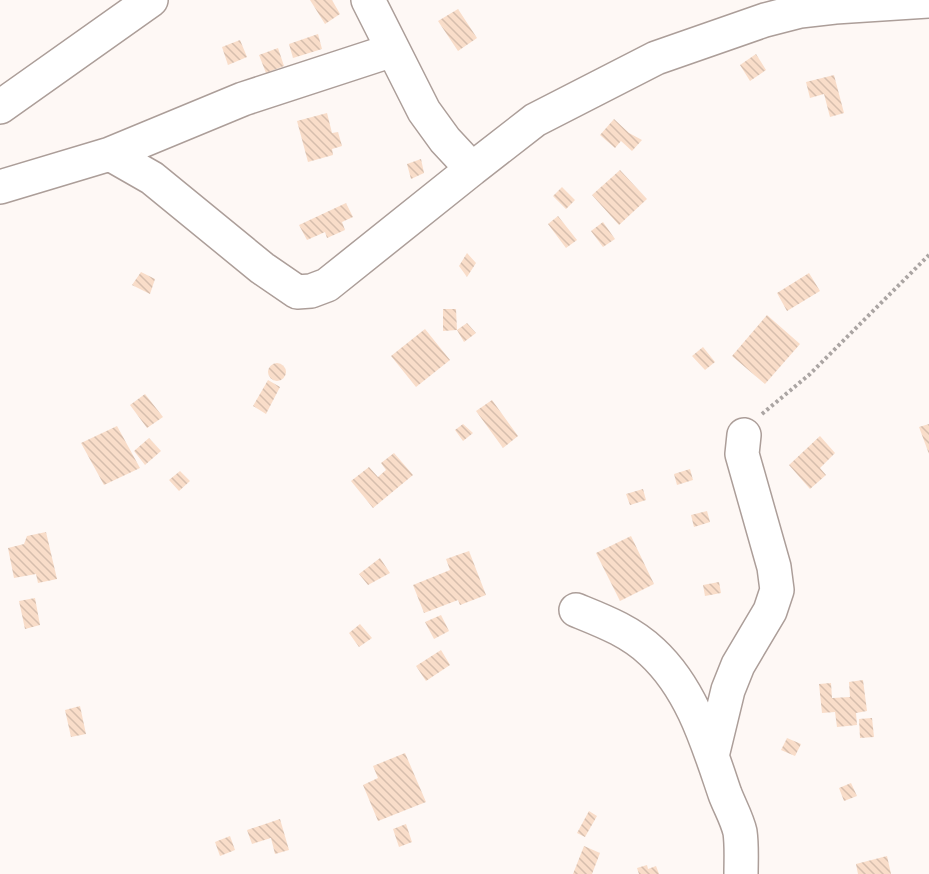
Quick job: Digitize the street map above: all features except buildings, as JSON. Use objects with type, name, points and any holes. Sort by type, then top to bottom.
[{"type":"street","points":[[0,106],[151,0]]},
{"type":"street","points":[[368,0],[424,111],[445,140],[472,169]]},
{"type":"street","points":[[110,154],[152,178],[262,268],[297,292],[311,291],[327,285],[535,120],[656,58],[765,20],[800,11],[929,1]]},
{"type":"street","points":[[0,187],[110,154],[243,99],[393,50]]},
{"type":"street","points":[[712,756],[728,690],[738,665],[770,611],[777,590],[774,567],[742,454],[744,435]]},
{"type":"street","points":[[576,610],[620,628],[652,652],[675,679],[702,725],[737,821],[741,835],[741,874]]},
{"type":"path","points":[[744,435],[752,423],[810,374],[929,255]]}]
